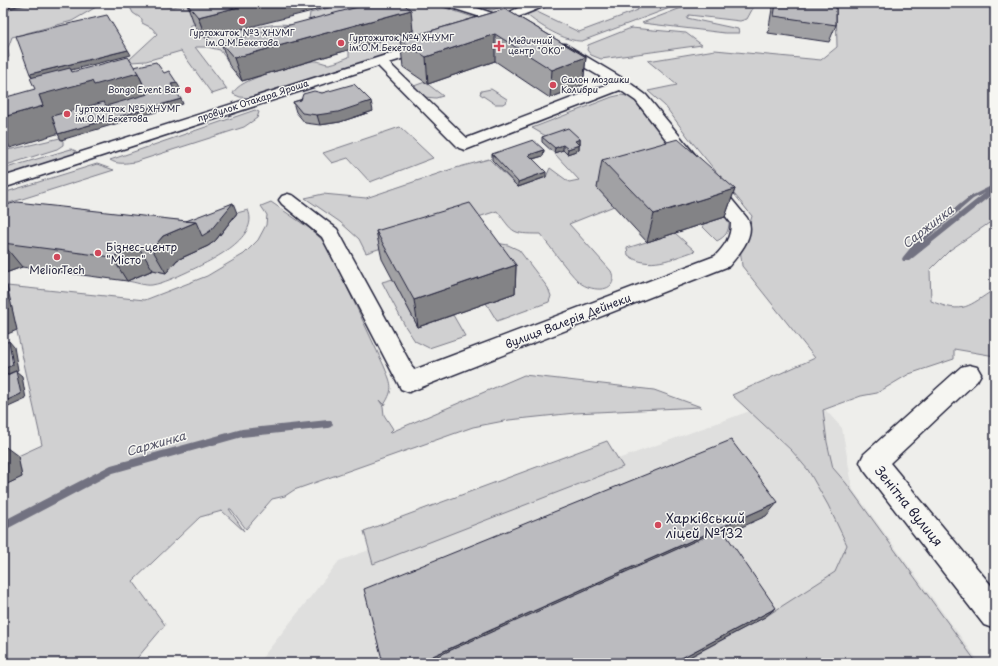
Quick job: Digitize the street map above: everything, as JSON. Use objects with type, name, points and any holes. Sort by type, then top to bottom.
[{"type":"street","points":[[450,3],[526,26]]},
{"type":"street","points":[[472,31],[503,20],[528,7],[541,3]]},
{"type":"street","name":"вулиця Валерія Дейнеки","points":[[288,200],[330,233],[409,382],[722,261],[736,246],[741,231],[740,222],[733,212],[641,98],[622,84],[545,38]]},
{"type":"street","name":"провулок Отакара Яроша","points":[[3,183],[441,41]]},
{"type":"street","points":[[381,60],[384,66],[465,145],[622,84]]},
{"type":"street","name":"Зенітна вулиця","points":[[969,374],[873,462],[995,614]]},
{"type":"shaded area","points":[[39,3],[103,3],[72,21],[12,37],[8,48],[9,57],[3,62],[3,20],[7,15],[4,13],[12,8]]},
{"type":"shaded area","points":[[128,3],[161,3],[173,7],[185,3],[224,3],[197,23],[189,26],[198,35],[206,38],[276,24],[293,26],[309,20],[310,13],[348,3],[430,3],[473,17],[480,21],[420,45],[250,98],[240,97],[233,94],[237,88],[245,83],[268,73],[312,61],[329,64],[334,63],[349,57],[349,50],[413,32],[414,30],[407,23],[230,64],[220,50],[207,47],[195,47],[227,89],[212,94],[181,51],[146,61],[131,62],[130,59],[157,34],[152,28],[142,23],[142,19],[133,13]]},
{"type":"shaded area","points":[[466,3],[514,3],[492,10]]},
{"type":"shaded area","points":[[636,3],[683,3],[582,41],[575,41],[560,36],[526,14],[533,10],[579,32],[638,10]]},
{"type":"shaded area","points":[[694,3],[747,4],[753,8],[747,19],[740,21],[689,15],[687,18],[738,29],[739,33],[725,33],[642,23]]},
{"type":"shaded area","points":[[836,3],[995,3],[995,219],[950,250],[930,270],[931,301],[942,305],[959,308],[965,307],[995,289],[995,356],[954,349],[954,359],[909,374],[877,393],[861,396],[823,410],[827,442],[833,468],[846,483],[977,663],[679,663],[765,617],[835,572],[847,545],[828,505],[808,470],[792,451],[732,395],[815,358],[742,266],[740,247],[746,238],[752,216],[665,106],[648,91],[677,85],[648,61],[715,50],[821,60],[837,47]]},
{"type":"shaded area","points":[[631,28],[686,33],[702,45],[601,59],[591,55],[587,50],[588,45]]},
{"type":"shaded area","points":[[425,82],[443,96],[436,98],[424,97],[414,86]]},
{"type":"shaded area","points":[[491,89],[507,99],[507,101],[503,104],[495,104],[480,94],[481,91]]},
{"type":"shaded area","points":[[621,95],[632,97],[684,161],[598,188],[614,206],[569,224],[611,271],[613,278],[612,284],[603,289],[590,288],[579,282],[540,234],[523,234],[514,231],[497,211],[366,253],[359,239],[340,222],[305,198],[323,194],[366,198],[452,169],[489,159],[518,187],[546,177],[550,168],[569,182],[579,180],[554,153],[551,139],[532,128],[612,97]]},
{"type":"shaded area","points":[[255,110],[259,112],[257,118],[244,127],[135,162],[119,163],[110,160]]},
{"type":"shaded area","points":[[400,127],[433,158],[370,182],[348,158],[332,163],[323,153]]},
{"type":"shaded area","points":[[60,138],[63,141],[63,145],[57,149],[3,166],[3,150]]},
{"type":"shaded area","points":[[71,149],[76,151],[77,155],[3,178],[3,169]]},
{"type":"shaded area","points":[[97,164],[114,170],[3,205],[3,193]]},
{"type":"shaded area","points":[[271,202],[309,228],[327,244],[390,381],[390,394],[384,405],[379,400],[383,406],[384,415],[393,429],[389,433],[524,375],[654,390],[701,407],[575,413],[509,420],[473,427],[294,490],[285,496],[272,499],[246,529],[231,509],[229,509],[244,531],[222,511],[200,517],[133,581],[165,625],[133,663],[3,663],[3,486],[22,477],[18,456],[42,445],[7,286],[145,300],[207,276],[244,254],[258,240],[266,225],[267,215],[261,206]]},
{"type":"shaded area","points":[[248,210],[250,221],[247,231],[230,248],[218,256],[179,276],[156,284],[146,285],[127,281],[153,270],[166,273],[177,260],[215,241],[237,213]]},
{"type":"shaded area","points":[[725,217],[729,221],[728,231],[717,241],[701,225]]},
{"type":"shaded area","points":[[675,233],[695,251],[669,260],[652,263],[636,260],[628,255],[627,248]]},
{"type":"shaded area","points":[[496,243],[508,245],[519,250],[548,288],[551,296],[549,302],[497,321],[486,303],[515,293]]},
{"type":"shaded area","points":[[393,279],[418,327],[453,315],[465,336],[429,348],[415,341],[405,326],[382,282]]},
{"type":"shaded area","name":"Харківський ліцей №132","points":[[807,390],[842,428],[853,490],[980,663],[258,663],[339,561]]},
{"type":"shaded area","points":[[607,441],[623,467],[373,564],[364,531]]},
{"type":"building","points":[[255,3],[198,17],[187,4]]},
{"type":"building","points":[[373,3],[402,3],[411,10],[234,58],[221,43]]},
{"type":"building","points":[[776,3],[836,3],[836,25],[774,16]]},
{"type":"building","points":[[505,9],[586,57],[552,70],[495,34],[426,57],[400,40]]},
{"type":"building","points":[[107,15],[128,50],[30,74],[16,36]]},
{"type":"building","points":[[128,57],[138,73],[94,85],[92,81],[39,95],[43,106],[3,117],[3,98],[35,89],[30,78],[70,68],[72,72]]},
{"type":"building","points":[[156,62],[164,73],[169,71],[177,83],[171,84],[181,99],[58,134],[52,116],[104,102],[106,106],[148,94],[134,67]]},
{"type":"building","points":[[354,84],[371,101],[338,112],[317,115],[302,113],[293,102],[301,100],[303,94],[314,91],[322,93]]},
{"type":"building","points":[[568,128],[580,139],[575,141],[579,145],[568,149],[563,145],[555,148],[542,137]]},
{"type":"building","points":[[678,139],[735,189],[654,214],[602,160]]},
{"type":"building","points":[[533,140],[544,150],[529,155],[546,172],[518,182],[492,154]]},
{"type":"building","points":[[17,202],[196,222],[163,236],[152,249],[138,246],[112,257],[3,243],[3,206]]},
{"type":"building","points":[[233,203],[210,231],[202,236],[196,222],[186,221]]},
{"type":"building","points":[[470,203],[516,265],[414,300],[376,231]]},
{"type":"building","points":[[9,341],[13,365],[3,369],[3,344]]},
{"type":"building","points":[[16,371],[21,394],[3,402],[3,377]]},
{"type":"building","points":[[731,440],[778,502],[417,663],[383,663],[364,589]]},
{"type":"building","points":[[3,451],[6,465],[3,466]]},
{"type":"building","points":[[722,529],[776,608],[672,663],[422,663]]},
{"type":"waterway","name":"Саржинка","points":[[995,186],[971,198],[923,237],[906,259],[995,189]]},
{"type":"waterway","name":"Саржинка","points":[[3,526],[111,469],[242,433],[328,424]]},
{"type":"place","name":"Гуртожиток №3 ХНУМГ ім.О.М.Бекетова","points":[[242,21]]},
{"type":"place","name":"Гуртожиток №4 ХНУМГ ім.О.М.Бекетова","points":[[341,43]]},
{"type":"place","name":"Медичний центр \"ОКО\"","points":[[499,46]]},
{"type":"place","name":"Салон мозаики Колибри","points":[[553,85]]},
{"type":"place","name":"Bongo Event Bar","points":[[188,90]]},
{"type":"place","name":"Гуртожиток №5 ХНУМГ ім.О.М.Бекетова","points":[[67,114]]},
{"type":"place","name":"Бізнес-центр \"Місто\"","points":[[98,253]]},
{"type":"place","name":"MeliorTech","points":[[57,257]]},
{"type":"place","name":"Харківський ліцей №132","points":[[658,525]]}]
